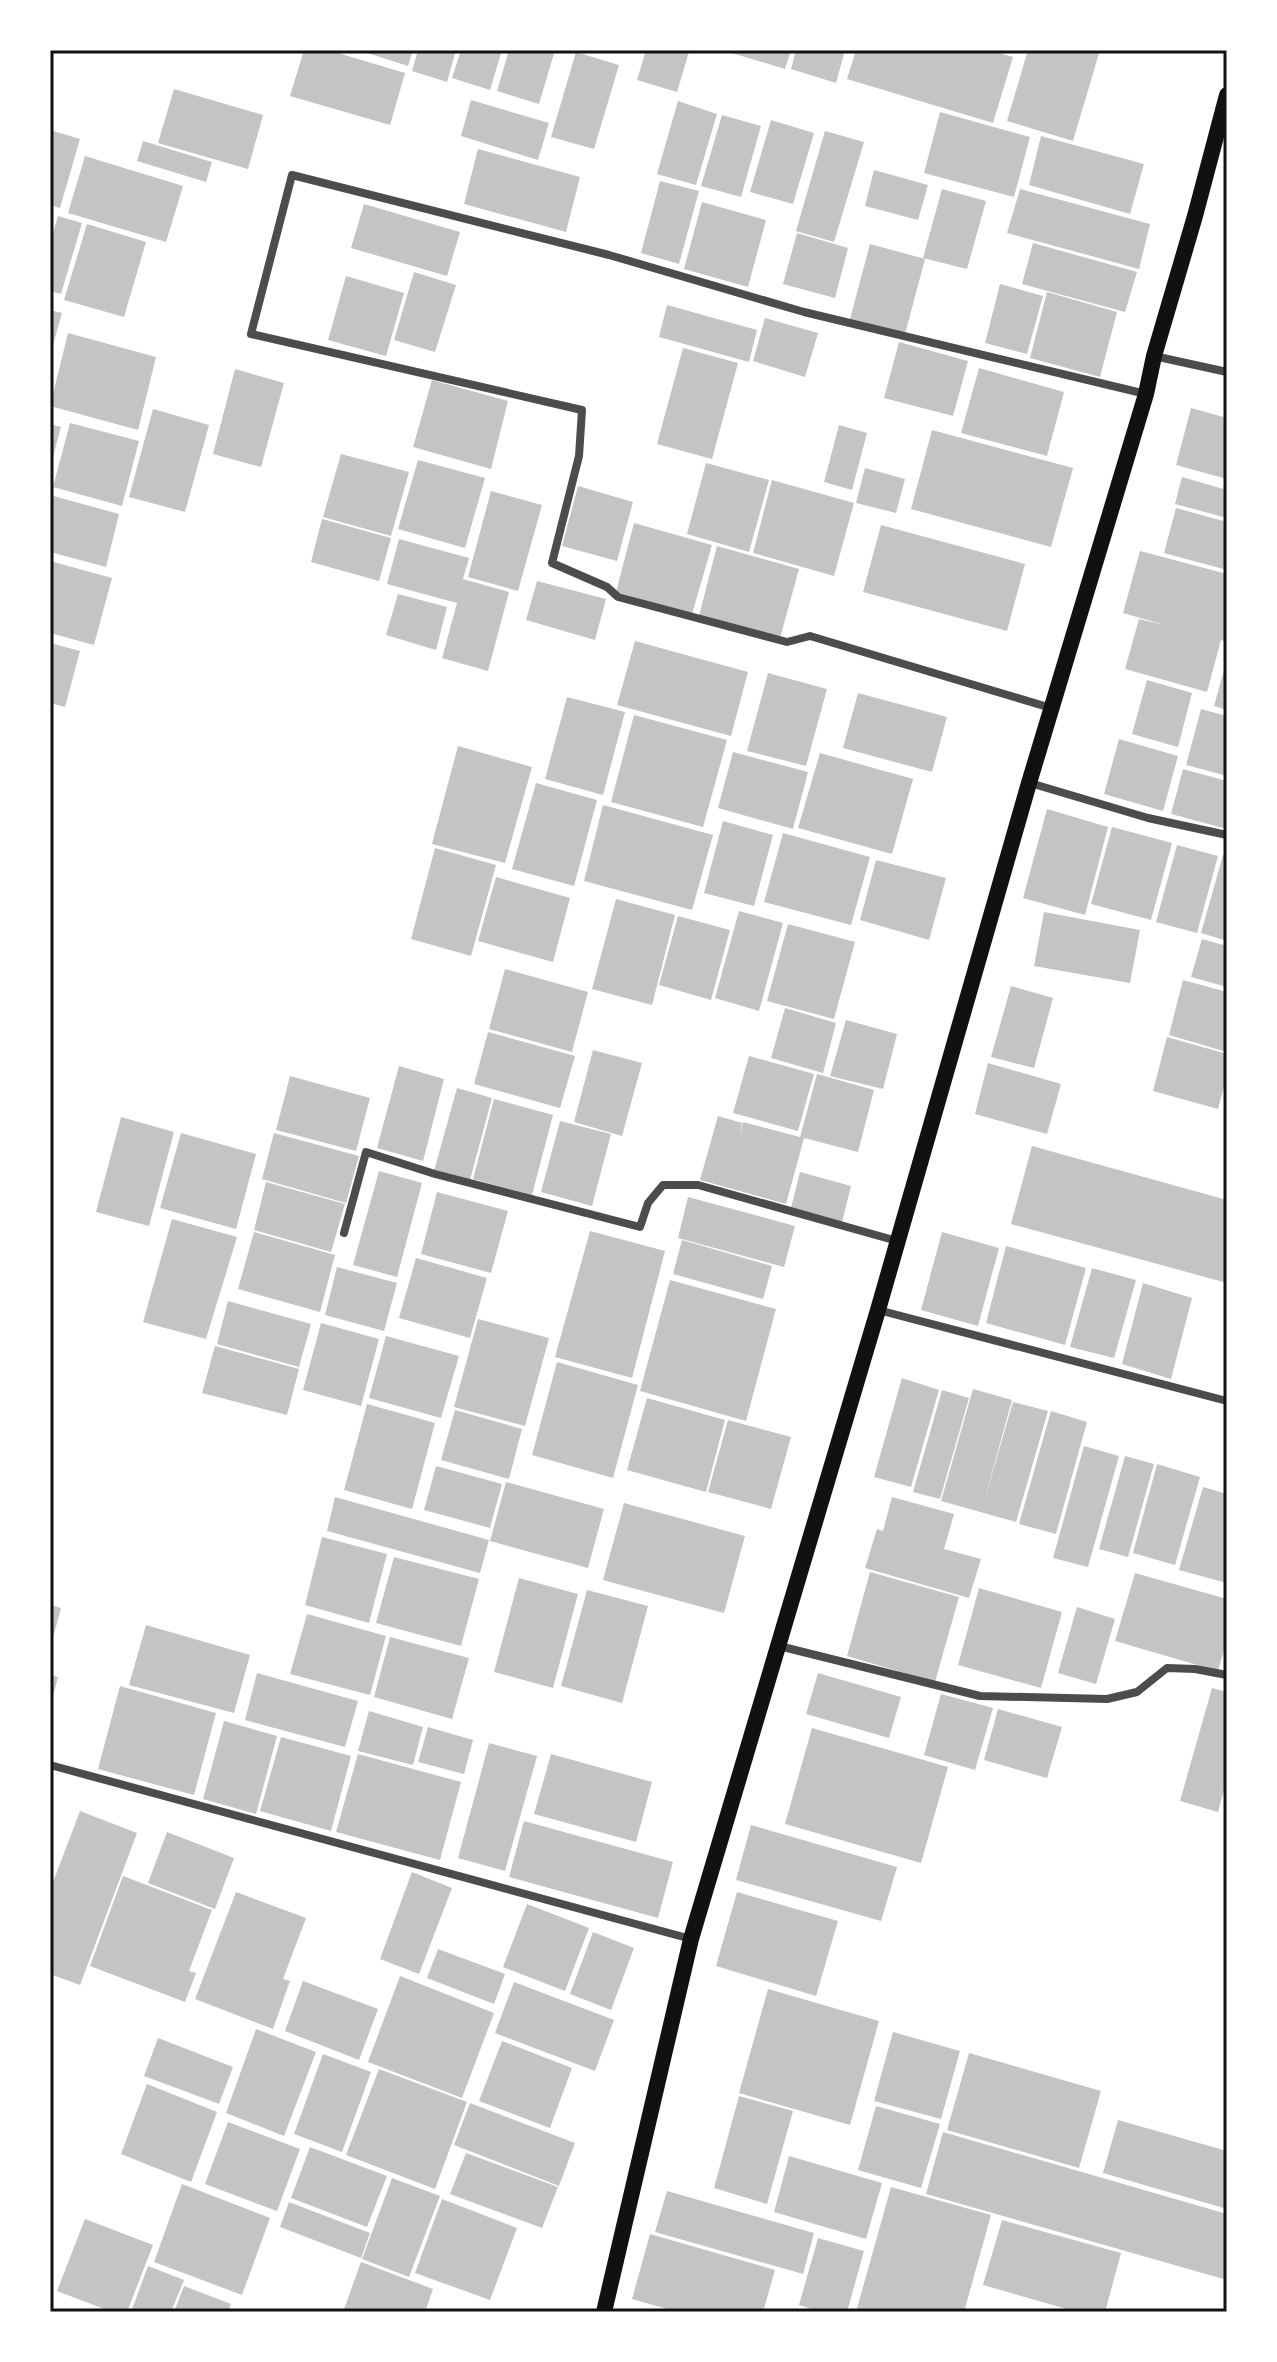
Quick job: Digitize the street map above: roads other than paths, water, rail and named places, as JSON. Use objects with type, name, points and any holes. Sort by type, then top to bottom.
[{"type":"main road","points":[[604,2312],[691,1939],[878,1310],[1051,708],[1146,394],[1227,95]]},
{"type":"street","points":[[1051,708],[810,636],[787,642],[618,597],[607,587],[552,563],[579,456],[582,410],[251,334],[292,175],[609,255],[804,312],[1146,394]]},
{"type":"street","points":[[1154,356],[1227,372]]},
{"type":"street","points":[[1029,783],[1148,818],[1227,835]]},
{"type":"street","points":[[344,1233],[366,1152],[435,1174],[640,1227],[648,1203],[663,1185],[698,1185],[898,1241]]},
{"type":"street","points":[[878,1310],[1227,1401]]},
{"type":"street","points":[[779,1646],[980,1696],[1107,1699],[1137,1692],[1167,1668],[1227,1675]]},
{"type":"street","points":[[50,1765],[691,1939]]}]
